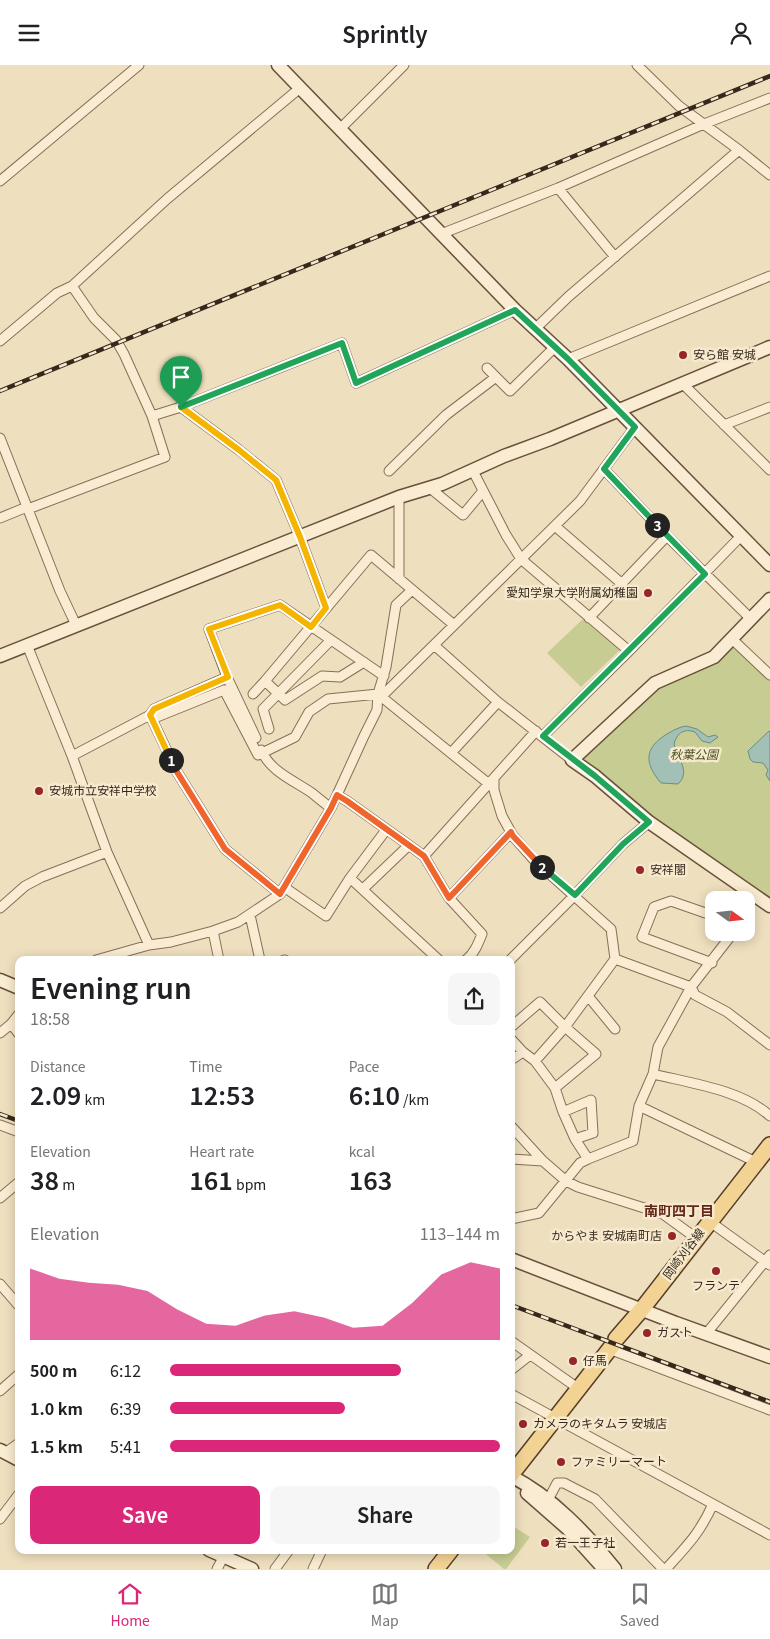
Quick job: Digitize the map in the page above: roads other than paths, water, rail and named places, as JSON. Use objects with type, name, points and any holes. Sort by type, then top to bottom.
[{"type":"main road","name":"岡崎刈谷線","points":[[515,1471],[770,1145]]},
{"type":"main road","points":[[442,1567],[449,1554]]},
{"type":"street","points":[[0,181],[139,65]]},
{"type":"street","points":[[278,65],[515,310],[556,347],[770,565]]},
{"type":"street","points":[[340,129],[404,65]]},
{"type":"street","points":[[637,65],[679,106],[770,175]]},
{"type":"street","points":[[0,341],[57,293],[72,286],[167,199],[300,88]]},
{"type":"street","points":[[441,234],[770,98]]},
{"type":"street","points":[[536,328],[568,297],[739,150]]},
{"type":"street","points":[[558,187],[615,257]]},
{"type":"street","points":[[568,359],[770,276]]},
{"type":"street","points":[[0,518],[166,457],[152,416],[116,340],[94,318],[72,286]]},
{"type":"street","points":[[152,416],[181,407],[342,343],[356,383],[515,310]]},
{"type":"street","points":[[487,368],[510,391],[556,347]]},
{"type":"street","points":[[0,656],[399,497],[430,488],[473,471],[504,456],[770,347]]},
{"type":"street","points":[[389,471],[446,415],[496,377]]},
{"type":"street","points":[[682,383],[770,470]]},
{"type":"street","points":[[181,407],[276,480],[300,537],[326,608]]},
{"type":"street","points":[[724,425],[770,407]]},
{"type":"street","points":[[262,753],[295,737],[310,712],[328,699],[379,696],[434,645],[580,501],[635,427]]},
{"type":"street","points":[[0,438],[60,591],[76,625]]},
{"type":"street","points":[[604,469],[667,536],[751,619]]},
{"type":"street","points":[[473,471],[521,559],[629,651]]},
{"type":"street","points":[[430,488],[463,515],[483,491]]},
{"type":"street","points":[[399,497],[399,579]]},
{"type":"street","points":[[555,526],[621,583]]},
{"type":"street","points":[[589,617],[667,536]]},
{"type":"street","points":[[424,856],[491,782],[540,733],[629,651],[741,537]]},
{"type":"street","points":[[252,694],[371,555],[454,625]]},
{"type":"street","points":[[110,956],[149,945],[171,942],[213,931],[238,922],[282,891],[331,808],[378,710],[396,605],[412,590]]},
{"type":"street","points":[[572,759],[655,683],[714,657],[770,599]]},
{"type":"street","points":[[238,708],[209,629],[280,605],[384,676]]},
{"type":"street","points":[[732,639],[770,675]]},
{"type":"street","points":[[269,729],[263,709],[331,640]]},
{"type":"street","points":[[27,645],[72,756],[107,852],[149,945]]},
{"type":"street","points":[[434,645],[498,702],[595,776],[649,822],[770,906]]},
{"type":"street","points":[[265,681],[285,700],[322,676],[340,677],[364,662]]},
{"type":"street","points":[[228,677],[154,709],[151,717],[177,772],[225,849],[282,891],[326,916],[350,877],[386,830]]},
{"type":"street","points":[[72,756],[151,717],[222,690],[226,691],[238,708],[266,761],[289,780],[331,808]]},
{"type":"street","points":[[379,696],[491,782],[502,816],[511,832],[535,861],[611,929],[615,959],[565,1027],[535,1061]]},
{"type":"street","points":[[451,753],[498,702]]},
{"type":"street","points":[[337,795],[424,856],[449,898],[482,934],[471,956]]},
{"type":"street","points":[[514,956],[623,844],[649,822]]},
{"type":"street","points":[[449,898],[511,832]]},
{"type":"street","points":[[363,889],[408,845]]},
{"type":"street","points":[[0,908],[24,886],[42,877],[107,852]]},
{"type":"street","points":[[350,877],[436,956]]},
{"type":"street","points":[[705,913],[671,901],[654,907],[642,937],[712,963]]},
{"type":"street","points":[[250,915],[259,956]]},
{"type":"street","points":[[213,931],[219,956]]},
{"type":"street","points":[[515,1218],[539,1213],[580,1163],[633,1141],[639,1106],[653,1074],[658,1047],[691,987],[712,963],[727,941]]},
{"type":"street","points":[[615,959],[691,987],[694,995],[727,1012],[770,1045]]},
{"type":"street","points":[[0,979],[15,986]]},
{"type":"street","points":[[588,996],[615,1029]]},
{"type":"street","points":[[515,1024],[540,1002],[596,1054],[555,1089]]},
{"type":"street","points":[[0,1033],[15,1019]]},
{"type":"street","points":[[11,1024],[15,1029]]},
{"type":"street","points":[[515,1043],[535,1061],[555,1089],[575,1139],[588,1159]]},
{"type":"street","points":[[515,1057],[523,1052]]},
{"type":"street","points":[[653,1074],[737,1095],[770,1115]]},
{"type":"street","points":[[563,1112],[591,1100],[594,1133],[575,1139]]},
{"type":"street","points":[[639,1106],[756,1162]]},
{"type":"street","points":[[0,1125],[15,1131]]},
{"type":"street","points":[[515,1130],[566,1181],[578,1187],[663,1214],[696,1238]]},
{"type":"street","points":[[515,1159],[544,1161]]},
{"type":"street","points":[[0,1198],[15,1185]]},
{"type":"street","points":[[706,1334],[769,1261],[709,1221]]},
{"type":"street","points":[[515,1261],[770,1357]]},
{"type":"street","points":[[0,1284],[15,1301]]},
{"type":"street","points":[[515,1344],[579,1389]]},
{"type":"street","points":[[612,1345],[770,1409]]},
{"type":"street","points":[[515,1367],[530,1355]]},
{"type":"street","points":[[0,1391],[15,1378]]},
{"type":"street","points":[[515,1396],[770,1535]]},
{"type":"street","points":[[3,1451],[15,1445]]},
{"type":"street","points":[[3,1451],[15,1458]]},
{"type":"street","points":[[515,1478],[530,1485],[548,1500],[601,1552],[614,1569]]},
{"type":"street","points":[[515,1480],[568,1529],[604,1569]]},
{"type":"street","points":[[548,1500],[557,1483],[564,1483],[595,1499],[664,1569],[696,1535],[713,1504]]},
{"type":"street","points":[[0,1519],[15,1499]]},
{"type":"street","points":[[217,1569],[224,1554]]},
{"type":"street","points":[[227,1554],[251,1569]]},
{"type":"street","points":[[275,1569],[286,1554]]},
{"type":"street","points":[[313,1569],[320,1554]]},
{"type":"water","points":[[686,726],[697,729],[708,737],[715,735],[718,737],[710,743],[702,741],[695,732],[684,731],[679,734],[674,744],[684,770],[682,779],[678,784],[661,783],[655,776],[649,762],[651,750],[659,739]]},
{"type":"water","points":[[769,731],[770,781],[766,775],[768,770],[763,763],[753,762],[748,751]]},
{"type":"railway","points":[[0,391],[770,76]]},
{"type":"railway","points":[[0,1114],[15,1120]]},
{"type":"railway","points":[[515,1306],[770,1402]]},
{"type":"place","name":"安ら館 安城","points":[[683,355]]},
{"type":"place","name":"愛知学泉大学附属幼稚園","points":[[648,593]]},
{"type":"place","name":"安城市立安祥中学校","points":[[39,791]]},
{"type":"place","name":"安祥閣","points":[[640,870]]},
{"type":"place","name":"からやま 安城南町店","points":[[672,1236]]},
{"type":"place","name":"フランテ","points":[[716,1271]]},
{"type":"place","name":"ガスト","points":[[647,1333]]},
{"type":"place","name":"仔馬","points":[[573,1361]]},
{"type":"place","name":"カメラのキタムラ 安城店","points":[[523,1424]]},
{"type":"place","name":"ファミリーマート","points":[[561,1462]]},
{"type":"place","name":"若一王子社","points":[[545,1543]]},
{"type":"district","name":"南町四丁目","points":[[679,1211]]},
{"type":"park label","name":"秋葉公園","points":[[694,755]]}]
